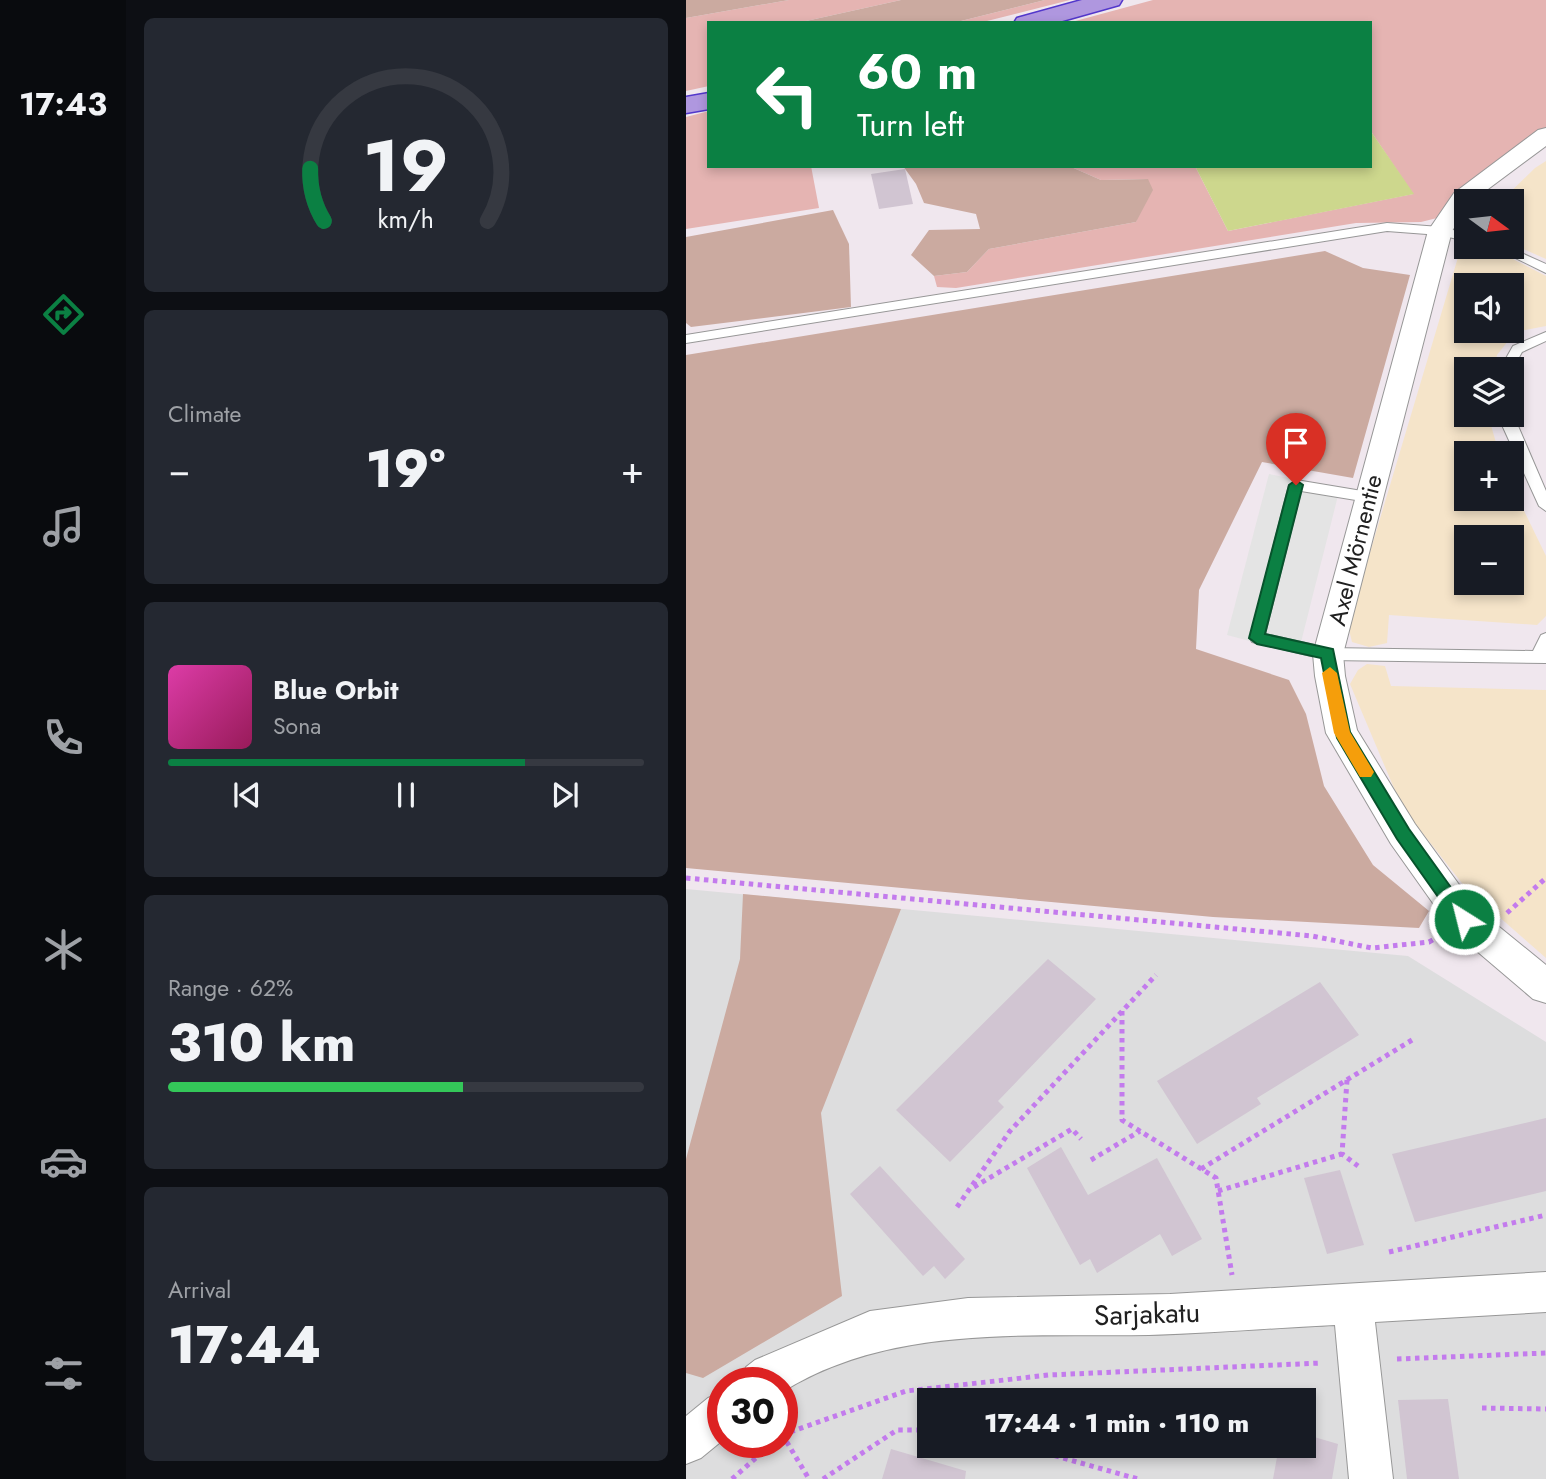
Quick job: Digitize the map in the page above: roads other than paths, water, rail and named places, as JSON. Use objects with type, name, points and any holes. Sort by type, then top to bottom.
[{"type":"highway","points":[[1033,21],[1110,0]]},
{"type":"highway","points":[[686,105],[707,101]]},
{"type":"street","name":"Axel Mörnentie","points":[[1546,135],[1462,198],[1453,234],[1368,497],[1328,654],[1342,733],[1403,834],[1474,927],[1546,987]]},
{"type":"street","name":"Sarjakatu","points":[[788,1367],[870,1331],[968,1318],[1237,1310],[1546,1293]]},
{"type":"street","points":[[1353,1303],[1371,1479]]},
{"type":"street","points":[[686,1443],[707,1426]]},
{"type":"lane","points":[[686,339],[1387,228],[1453,234]]},
{"type":"lane","points":[[1524,259],[1546,269]]},
{"type":"lane","points":[[1513,357],[1517,349],[1546,337]]},
{"type":"lane","points":[[1510,427],[1546,506]]},
{"type":"lane","points":[[1368,497],[1296,485],[1257,638],[1328,654],[1542,656],[1546,639]]}]
